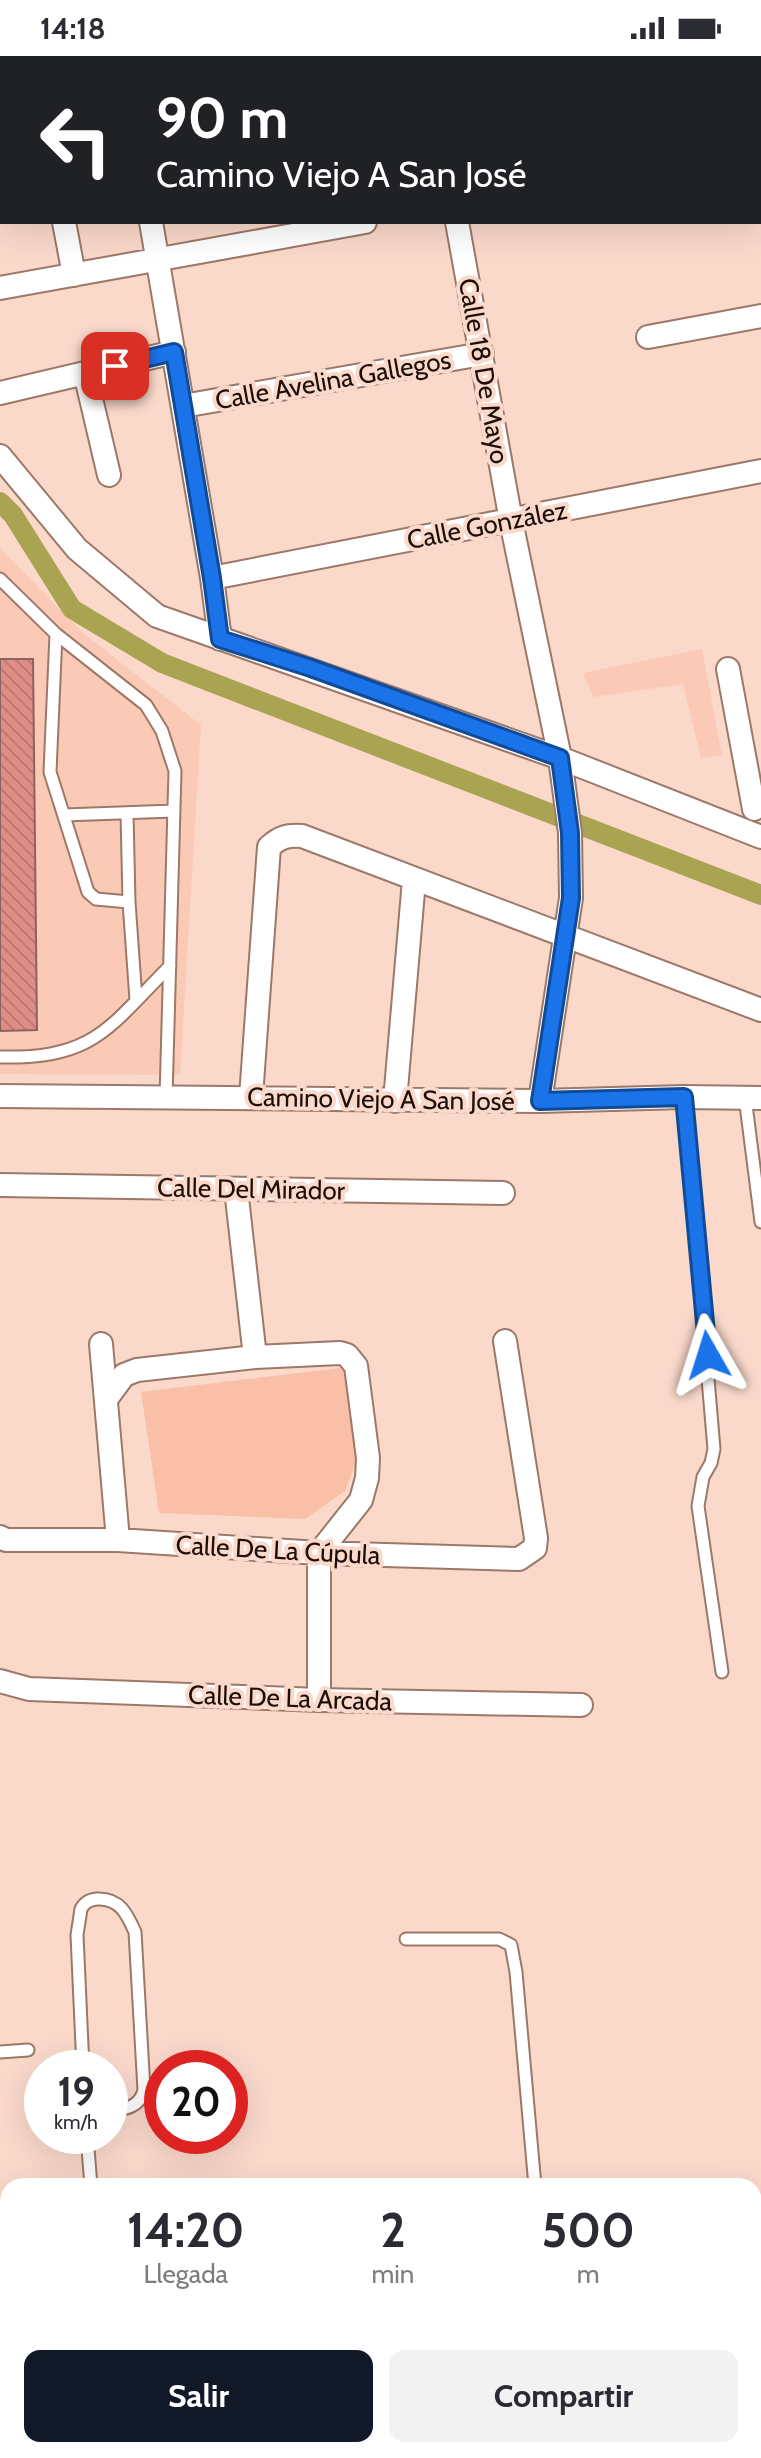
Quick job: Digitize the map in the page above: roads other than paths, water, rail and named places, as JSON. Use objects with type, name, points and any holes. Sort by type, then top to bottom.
[{"type":"street","points":[[64,224],[74,275]]},
{"type":"street","points":[[151,224],[220,639]]},
{"type":"street","points":[[0,288],[354,224]]},
{"type":"street","name":"Calle 18 De Mayo","points":[[457,224],[511,521],[560,758],[570,833],[571,898],[540,1101]]},
{"type":"street","points":[[648,337],[761,316]]},
{"type":"street","points":[[0,393],[174,352]]},
{"type":"street","name":"Calle Avelina Gallegos","points":[[183,406],[482,354]]},
{"type":"street","points":[[85,373],[109,475]]},
{"type":"street","points":[[0,456],[77,549],[157,616],[560,758],[761,837]]},
{"type":"street","name":"Calle González","points":[[212,578],[761,471]]},
{"type":"street","points":[[708,817],[758,808],[728,669]]},
{"type":"street","points":[[251,1097],[269,847],[278,838],[290,835],[302,836],[761,1010]]},
{"type":"street","points":[[395,1101],[414,880]]},
{"type":"street","name":"Camino Viejo A San José","points":[[0,1096],[395,1101],[753,1097]]},
{"type":"street","name":"Calle Del Mirador","points":[[2,1189],[503,1193]]},
{"type":"street","points":[[236,1189],[255,1357]]},
{"type":"street","name":"Calle De La Cúpula","points":[[2,1540],[118,1540],[319,1553],[519,1559],[535,1548],[536,1538],[505,1341]]},
{"type":"street","points":[[101,1344],[118,1540]]},
{"type":"street","points":[[107,1398],[124,1375],[137,1370],[255,1357],[340,1353],[347,1355],[356,1366],[368,1458],[367,1478],[361,1500],[319,1553],[319,1700]]},
{"type":"street","name":"Calle De La Arcada","points":[[0,1681],[29,1689],[319,1700],[581,1705]]},
{"type":"lane","points":[[0,579],[56,634],[146,705],[169,748],[175,771],[166,1098]]},
{"type":"lane","points":[[56,634],[50,772],[88,892],[96,899],[129,902]]},
{"type":"lane","points":[[64,815],[174,811]]},
{"type":"lane","points":[[127,813],[136,1000]]},
{"type":"lane","points":[[0,1057],[27,1058],[67,1052],[97,1039],[170,966]]},
{"type":"lane","points":[[684,1097],[714,1449],[703,1477],[698,1506],[722,1672]]},
{"type":"lane","points":[[753,1097],[761,1222]]},
{"type":"lane","points":[[82,2050],[77,1935],[81,1909],[91,1900],[110,1900],[125,1911],[135,1932],[144,2090],[137,2104],[128,2108]]},
{"type":"lane","points":[[406,1939],[499,1939],[511,1945],[534,2178]]},
{"type":"lane","points":[[0,2052],[24,2050]]},
{"type":"lane","points":[[88,2154],[90,2178]]},
{"type":"waterway","points":[[0,502],[13,515],[72,609],[162,663],[761,895]]}]
